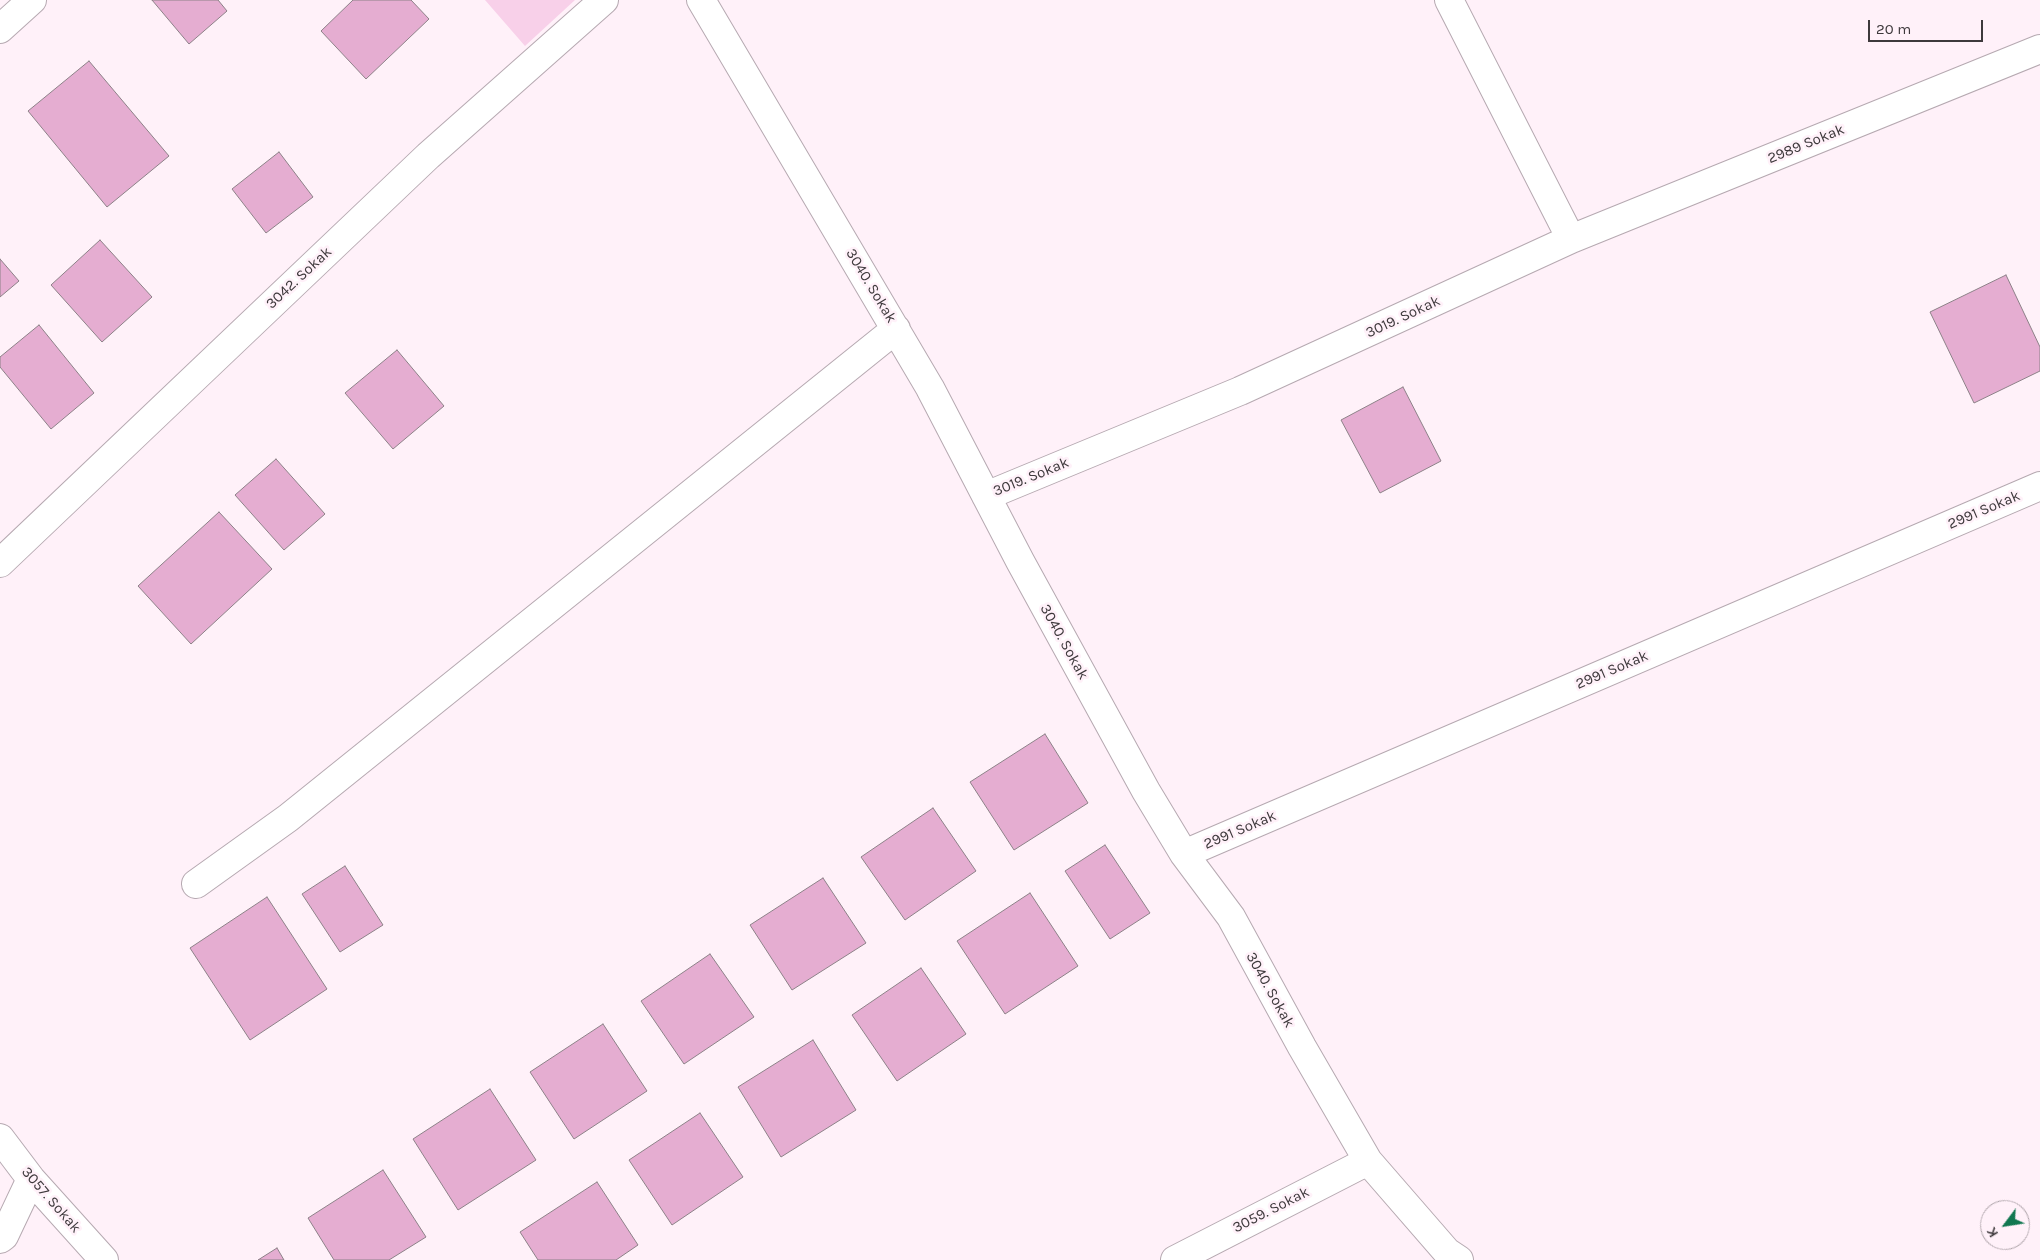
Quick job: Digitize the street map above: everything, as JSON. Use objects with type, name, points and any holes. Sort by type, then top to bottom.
[{"type":"street","points":[[0,30],[32,0]]},
{"type":"street","name":"3042. Sokak","points":[[0,564],[30,533],[428,156],[604,0]]},
{"type":"street","name":"3040. Sokak","points":[[701,0],[930,388],[1020,561],[1146,790],[1184,854],[1231,917],[1302,1047],[1368,1161],[1447,1252],[1459,1260]]},
{"type":"street","points":[[1449,0],[1571,239]]},
{"type":"street","name":"2989 Sokak","points":[[1571,239],[2040,50]]},
{"type":"street","name":"3019. Sokak","points":[[986,496],[1240,391],[1571,239]]},
{"type":"street","points":[[196,884],[288,818],[896,329]]},
{"type":"street","name":"2991 Sokak","points":[[1184,854],[2040,486]]},
{"type":"street","name":"3057. Sokak","points":[[0,1138],[31,1180],[104,1260]]},
{"type":"street","name":"3059. Sokak","points":[[1175,1260],[1368,1161]]},
{"type":"street","points":[[0,1239],[4,1236],[31,1180]]},
{"type":"shaded area","points":[[485,0],[575,0],[525,46]]},
{"type":"building","points":[[152,0],[218,0],[227,11],[189,44]]},
{"type":"building","points":[[353,0],[411,0],[429,19],[366,79],[321,31]]},
{"type":"building","points":[[89,61],[169,156],[107,207],[28,111]]},
{"type":"building","points":[[279,152],[313,197],[266,233],[232,189]]},
{"type":"building","points":[[100,240],[152,297],[102,342],[51,285]]},
{"type":"building","points":[[0,259],[19,281],[0,297]]},
{"type":"building","points":[[2006,275],[2040,347],[2040,371],[1974,403],[1930,312]]},
{"type":"building","points":[[39,325],[94,393],[51,429],[0,367],[0,357]]},
{"type":"building","points":[[397,350],[444,406],[393,449],[345,393]]},
{"type":"building","points":[[1403,387],[1441,461],[1380,493],[1341,420]]},
{"type":"building","points":[[276,459],[325,514],[284,550],[235,495]]},
{"type":"building","points":[[219,512],[272,569],[191,644],[138,586]]},
{"type":"building","points":[[1045,734],[1088,803],[1014,850],[970,782]]},
{"type":"building","points":[[933,808],[976,871],[905,920],[861,857]]},
{"type":"building","points":[[1105,845],[1150,913],[1110,939],[1065,871]]},
{"type":"building","points":[[345,866],[383,925],[340,952],[302,894]]},
{"type":"building","points":[[823,878],[866,943],[792,990],[750,925]]},
{"type":"building","points":[[1030,893],[1078,966],[1005,1014],[957,941]]},
{"type":"building","points":[[267,897],[327,989],[250,1040],[190,948]]},
{"type":"building","points":[[710,954],[754,1017],[684,1064],[641,1001]]},
{"type":"building","points":[[921,968],[966,1034],[897,1081],[852,1015]]},
{"type":"building","points":[[603,1024],[647,1091],[574,1139],[530,1072]]},
{"type":"building","points":[[813,1040],[856,1110],[781,1157],[738,1087]]},
{"type":"building","points":[[490,1089],[536,1160],[458,1210],[413,1139]]},
{"type":"building","points":[[700,1113],[743,1177],[672,1225],[629,1160]]},
{"type":"building","points":[[383,1170],[426,1237],[389,1260],[334,1260],[308,1218]]},
{"type":"building","points":[[597,1182],[638,1245],[616,1260],[538,1260],[520,1232]]},
{"type":"building","points":[[277,1248],[284,1260],[258,1260]]}]
